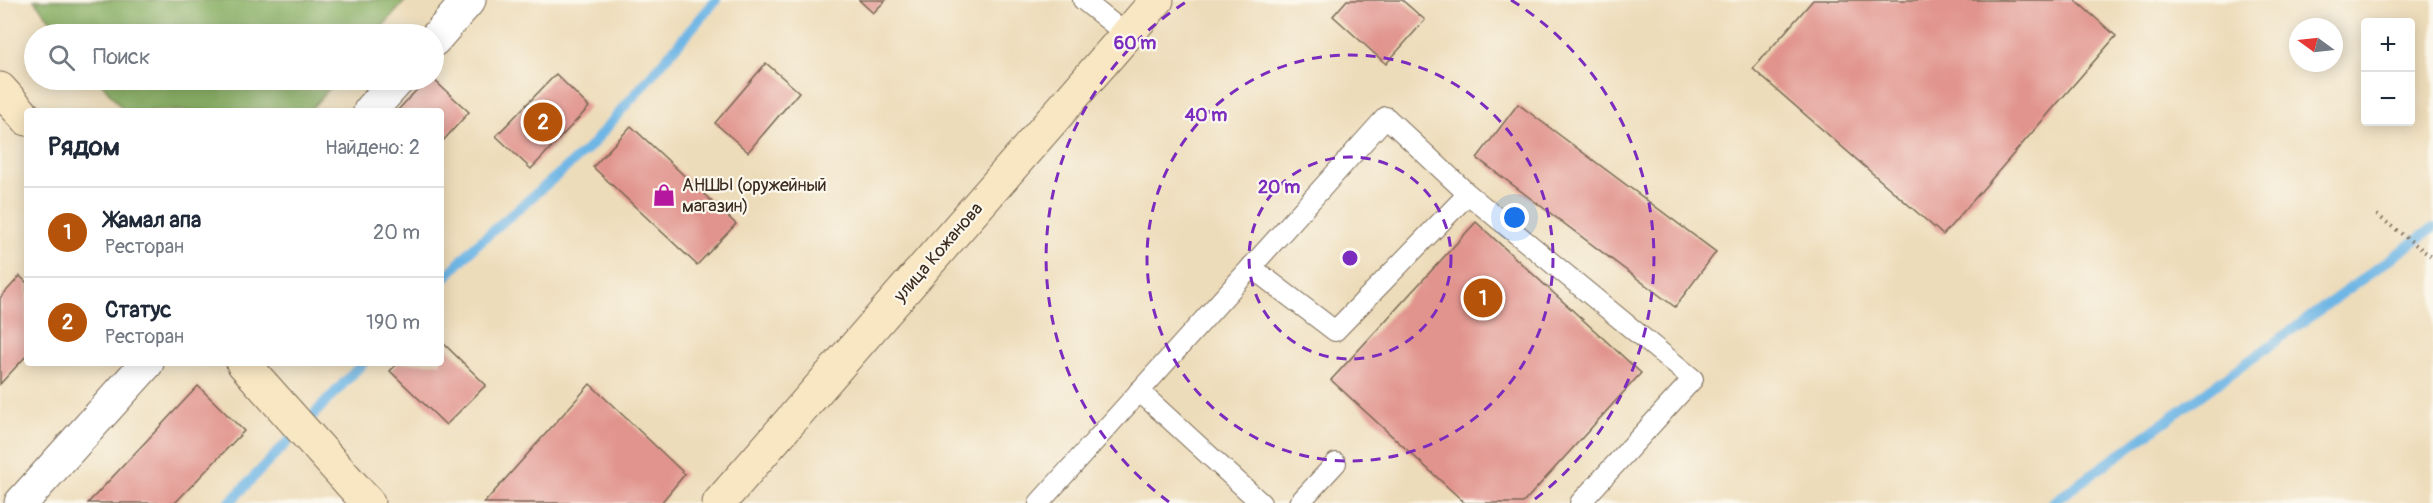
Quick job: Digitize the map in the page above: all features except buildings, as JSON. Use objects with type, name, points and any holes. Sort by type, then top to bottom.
[{"type":"main road","name":"улица Кожанова","points":[[719,503],[1157,0]]},
{"type":"main road","points":[[0,89],[24,117]]},
{"type":"main road","points":[[246,366],[368,503]]},
{"type":"street","points":[[444,29],[469,0]]},
{"type":"street","points":[[373,108],[389,90]]},
{"type":"street","points":[[21,503],[144,366]]},
{"type":"lane","points":[[1083,0],[1127,35]]},
{"type":"lane","points":[[1040,503],[1386,117],[1468,194],[1693,379],[1580,503]]},
{"type":"lane","points":[[1251,267],[1335,331],[1468,194]]},
{"type":"lane","points":[[1139,391],[1262,503]]},
{"type":"lane","points":[[1299,503],[1336,463]]},
{"type":"path","points":[[2377,215],[2433,258]]},
{"type":"green space","points":[[34,0],[406,0],[385,24],[54,24]]},
{"type":"green space","points":[[107,90],[328,90],[312,108],[122,108]]},
{"type":"waterway","points":[[444,279],[475,246],[590,147],[716,0]]},
{"type":"waterway","points":[[2052,503],[2433,228]]},
{"type":"waterway","points":[[229,503],[360,366]]},
{"type":"place","name":"Статус","points":[[543,122]]},
{"type":"place","name":"АНШЫ (оружейный магазин)","points":[[664,195]]},
{"type":"place","name":"Жамал апа","points":[[1483,298]]}]
